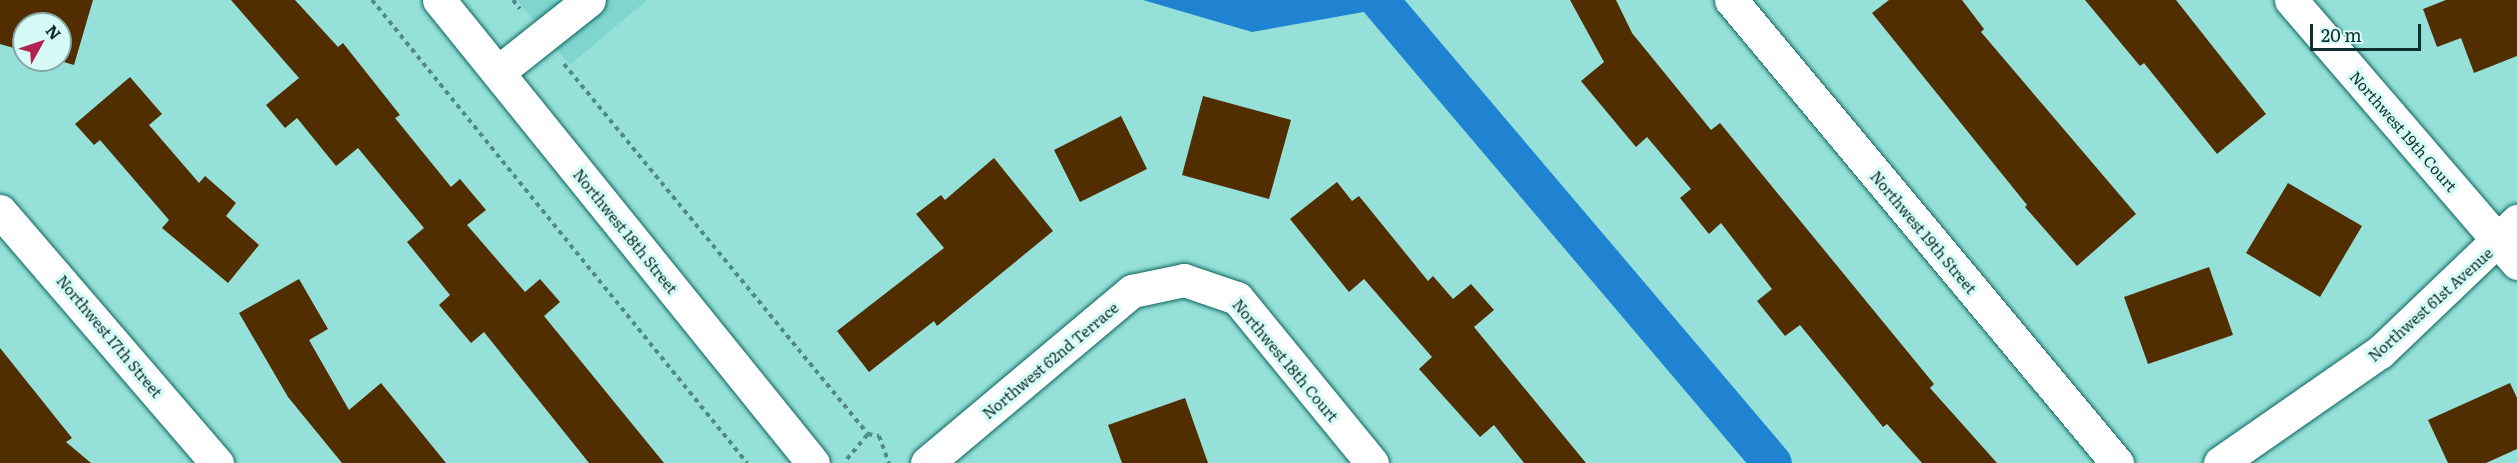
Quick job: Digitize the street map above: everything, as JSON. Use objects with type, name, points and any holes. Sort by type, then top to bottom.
[{"type":"street","name":"Northwest 18th Street","points":[[439,0],[813,463]]},
{"type":"street","points":[[498,72],[589,0]]},
{"type":"street","name":"Northwest 19th Street","points":[[1731,0],[2117,463]]},
{"type":"street","name":"Northwest 19th Court","points":[[2292,0],[2511,242]]},
{"type":"street","name":"Northwest 17th Street","points":[[0,211],[217,463]]},
{"type":"street","name":"Northwest 61st Avenue","points":[[2220,463],[2380,352],[2511,242]]},
{"type":"street","name":"Northwest 62nd Terrace","points":[[927,463],[1132,291],[1184,280]]},
{"type":"street","name":"Northwest 18th Court","points":[[1184,280],[1237,298],[1372,463]]},
{"type":"path","points":[[372,0],[747,463]]},
{"type":"path","points":[[513,0],[868,434],[879,436],[890,463]]},
{"type":"path","points":[[843,463],[868,434]]},
{"type":"shaded area","points":[[517,0],[647,0],[570,65]]},
{"type":"water","points":[[1143,0],[1396,0],[1386,8],[1252,32]]},
{"type":"building","points":[[0,0],[93,0],[74,65],[72,64],[72,12],[12,12],[12,48],[0,44]]},
{"type":"building","points":[[231,0],[295,0],[338,47],[343,43],[400,115],[395,118],[451,187],[460,179],[486,210],[467,225],[525,292],[540,279],[560,302],[544,316],[664,463],[589,463],[484,332],[471,343],[439,305],[450,295],[407,242],[424,228],[358,148],[336,166],[297,118],[285,128],[266,105],[299,78]]},
{"type":"building","points":[[1570,0],[1616,0],[1632,33],[1711,130],[1720,123],[1934,384],[1930,388],[1997,463],[1922,463],[1887,424],[1883,427],[1800,325],[1785,336],[1757,301],[1772,289],[1721,223],[1709,234],[1680,198],[1691,189],[1647,137],[1636,147],[1581,81],[1604,62]]},
{"type":"building","points":[[1889,0],[1962,0],[1984,29],[1981,32],[2136,214],[2077,266],[2025,207],[2027,205],[1872,13]]},
{"type":"building","points":[[2085,0],[2176,0],[2266,114],[2217,154],[2144,63],[2140,66]]},
{"type":"building","points":[[2446,0],[2517,0],[2517,56],[2474,73],[2461,38],[2437,47],[2423,9]]},
{"type":"building","points":[[130,77],[162,114],[149,125],[199,183],[205,176],[236,203],[226,216],[259,245],[228,283],[162,228],[169,220],[100,140],[94,145],[75,124]]},
{"type":"building","points":[[1203,96],[1291,120],[1269,199],[1182,175]]},
{"type":"building","points":[[1121,116],[1147,169],[1080,202],[1054,150]]},
{"type":"building","points":[[994,158],[1053,231],[937,326],[934,321],[869,372],[837,331],[944,248],[916,214],[941,195],[945,200]]},
{"type":"building","points":[[1337,182],[1352,201],[1359,196],[1428,281],[1433,276],[1453,299],[1471,284],[1494,310],[1474,327],[1586,463],[1524,463],[1494,425],[1480,437],[1419,369],[1432,357],[1364,279],[1349,292],[1290,219]]},
{"type":"building","points":[[2288,183],[2362,226],[2320,297],[2246,253]]},
{"type":"building","points":[[2209,267],[2233,335],[2148,364],[2124,297]]},
{"type":"building","points":[[299,279],[328,329],[309,340],[349,410],[381,383],[446,463],[342,463],[288,397],[239,313]]},
{"type":"building","points":[[0,348],[72,438],[66,442],[91,463],[0,463]]},
{"type":"building","points":[[2510,383],[2517,398],[2517,449],[2486,463],[2448,463],[2428,420]]},
{"type":"building","points":[[1185,398],[1208,463],[1122,463],[1108,425]]},
{"type":"waterway","points":[[1379,0],[1772,463]]}]
